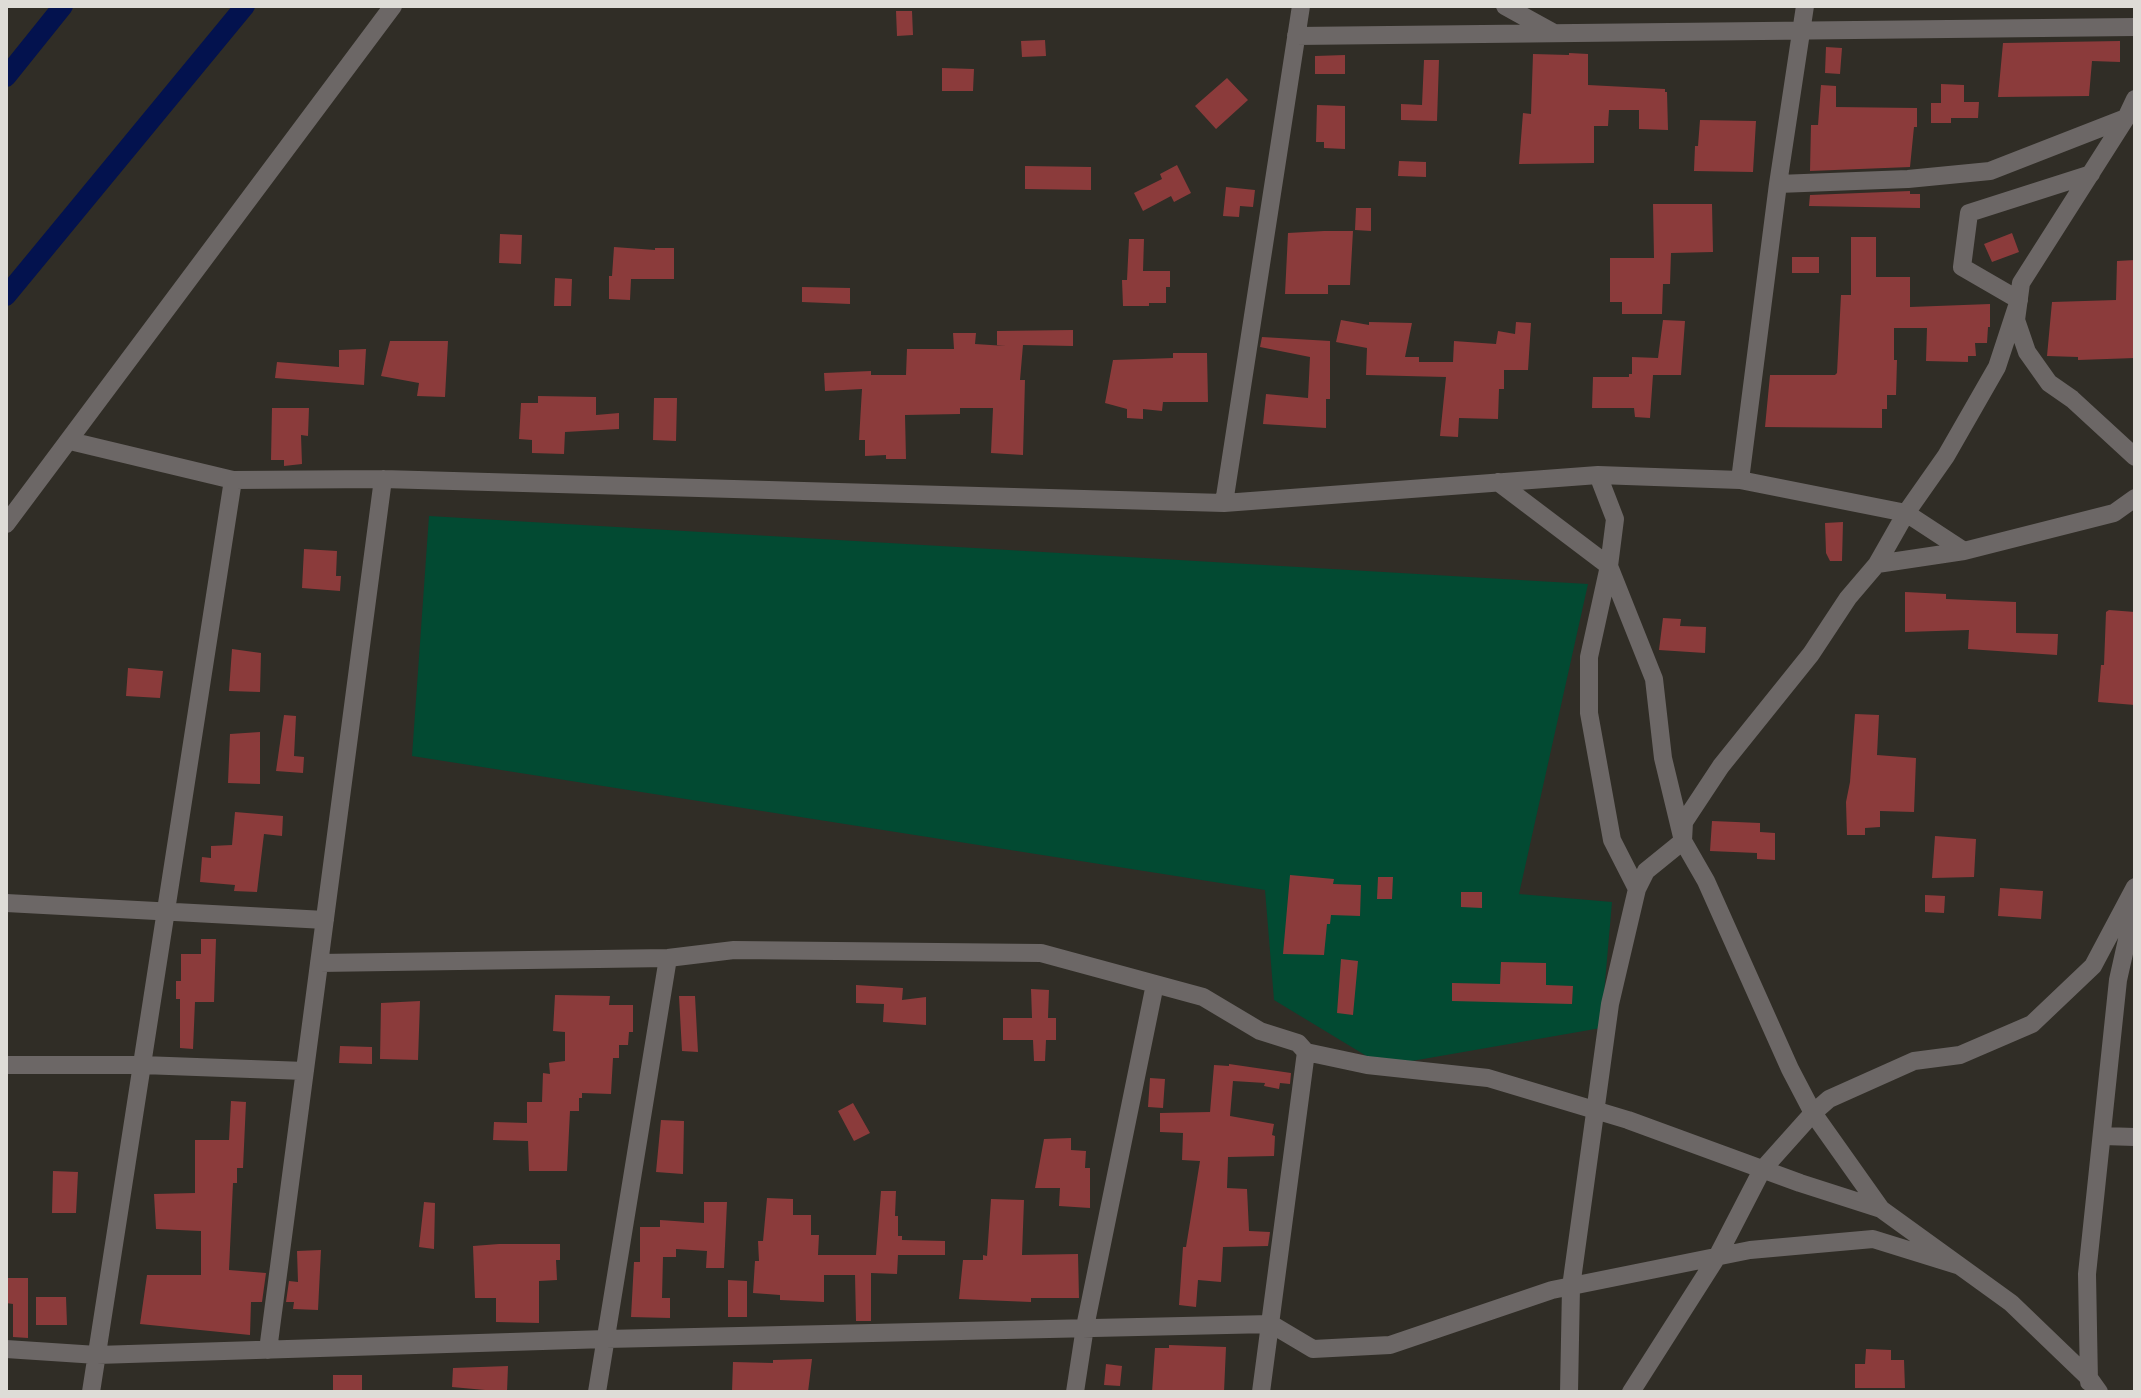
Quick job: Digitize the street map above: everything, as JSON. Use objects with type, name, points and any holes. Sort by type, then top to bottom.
[{"type":"street","points":[[6,524],[393,6]]},
{"type":"street","points":[[1224,503],[1301,6]]},
{"type":"street","points":[[1505,6],[1554,33]]},
{"type":"street","points":[[1740,480],[1778,184],[1805,6]]},
{"type":"street","points":[[1296,36],[2129,27],[2135,45]]},
{"type":"street","points":[[2135,99],[2021,283],[2016,320],[2027,352],[2049,383],[2084,409],[2135,457]]},
{"type":"street","points":[[1778,184],[1908,179],[1990,171],[2126,118]]},
{"type":"street","points":[[2019,300],[1962,267],[1969,213],[2091,174]]},
{"type":"street","points":[[1569,1392],[1571,1287],[1610,1004],[1637,889],[1646,871],[1683,841],[1684,822],[1721,766],[1811,654],[1848,598],[1877,564],[1906,513],[1946,456],[1997,367],[2019,300]]},
{"type":"street","points":[[70,441],[233,480],[383,479],[1224,503],[1598,475],[1740,480],[1906,513],[1964,551]]},
{"type":"street","points":[[1598,475],[1615,519],[1609,566],[1589,657],[1589,713],[1612,840],[1637,889]]},
{"type":"street","points":[[268,1350],[383,479]]},
{"type":"street","points":[[91,1392],[233,480]]},
{"type":"street","points":[[1498,482],[1609,566],[1654,679],[1663,758],[1683,841],[1706,881],[1790,1069],[1813,1113],[1881,1209]]},
{"type":"street","points":[[1877,564],[1964,551],[2114,513],[2135,498]]},
{"type":"street","points":[[1631,1392],[1717,1257],[1762,1170],[1813,1113],[1829,1099],[1914,1061],[1960,1055],[2032,1024],[2093,966],[2135,887]]},
{"type":"street","points":[[6,903],[325,920]]},
{"type":"street","points":[[2092,1387],[2087,1274],[2118,980],[2135,904]]},
{"type":"street","points":[[319,963],[668,958],[734,950],[1041,953],[1203,997],[1260,1031],[1298,1043],[1306,1052],[1367,1065],[1488,1078],[1595,1110],[1881,1209],[2011,1303],[2092,1387]]},
{"type":"street","points":[[597,1392],[668,958]]},
{"type":"street","points":[[1075,1392],[1085,1327],[1155,984]]},
{"type":"street","points":[[1261,1392],[1306,1052]]},
{"type":"street","points":[[6,1065],[142,1065],[305,1071]]},
{"type":"street","points":[[2103,1136],[2135,1137]]},
{"type":"street","points":[[6,1349],[97,1355],[606,1339],[1271,1324],[1313,1349],[1390,1345],[1552,1290],[1750,1250],[1873,1239],[1960,1266]]},
{"type":"green space","points":[[429,516],[1588,584],[1519,894],[1612,902],[1601,1028],[1383,1066],[1274,1000],[1265,890],[412,756]]},
{"type":"building","points":[[896,11],[912,11],[913,35],[897,36]]},
{"type":"building","points":[[1045,40],[1046,56],[1022,57],[1021,41]]},
{"type":"building","points":[[2120,41],[2120,62],[2092,61],[2089,96],[1998,97],[2003,43]]},
{"type":"building","points":[[1826,47],[1842,48],[1840,74],[1825,73]]},
{"type":"building","points":[[1533,54],[1588,54],[1588,85],[1665,89],[1668,130],[1639,129],[1639,110],[1609,110],[1608,126],[1594,126],[1594,163],[1519,164],[1523,113],[1531,114]]},
{"type":"building","points":[[1345,55],[1345,74],[1315,74],[1315,56]]},
{"type":"building","points":[[1424,60],[1439,60],[1437,121],[1401,120],[1401,104],[1422,105]]},
{"type":"building","points":[[942,68],[974,69],[973,91],[942,91]]},
{"type":"building","points":[[1227,78],[1248,100],[1216,129],[1195,106]]},
{"type":"building","points":[[1941,84],[1964,85],[1964,102],[1979,102],[1978,118],[1951,118],[1951,123],[1931,123],[1931,103],[1941,103]]},
{"type":"building","points":[[1821,85],[1836,86],[1836,107],[1917,108],[1910,167],[1810,171],[1811,125],[1818,125]]},
{"type":"building","points":[[1317,105],[1345,106],[1345,149],[1324,148],[1324,142],[1316,142]]},
{"type":"building","points":[[1700,120],[1756,121],[1753,172],[1694,171]]},
{"type":"building","points":[[1399,161],[1426,162],[1426,177],[1398,176]]},
{"type":"building","points":[[1177,165],[1191,193],[1174,202],[1171,196],[1143,211],[1134,193],[1162,179],[1160,174]]},
{"type":"building","points":[[1025,166],[1091,167],[1091,190],[1025,189]]},
{"type":"building","points":[[1226,187],[1255,190],[1253,207],[1240,206],[1239,217],[1223,216]]},
{"type":"building","points":[[1910,191],[1910,194],[1920,194],[1920,208],[1809,206],[1810,195]]},
{"type":"building","points":[[1653,204],[1712,204],[1713,252],[1671,253],[1670,284],[1663,284],[1662,314],[1622,314],[1622,302],[1610,302],[1610,258],[1654,258]]},
{"type":"building","points":[[1356,208],[1371,208],[1371,231],[1355,230]]},
{"type":"building","points":[[1353,231],[1350,285],[1328,285],[1328,294],[1285,294],[1288,233]]},
{"type":"building","points":[[2012,233],[2019,252],[1992,262],[1984,244]]},
{"type":"building","points":[[500,234],[522,235],[521,264],[499,263]]},
{"type":"building","points":[[1851,237],[1876,237],[1876,277],[1910,277],[1910,307],[1990,304],[1987,343],[1975,343],[1976,356],[1968,356],[1968,362],[1926,361],[1927,328],[1894,328],[1896,395],[1887,395],[1887,409],[1882,409],[1882,428],[1765,427],[1770,375],[1837,373],[1841,295],[1851,295]]},
{"type":"building","points":[[1129,239],[1144,239],[1143,271],[1170,271],[1166,303],[1123,306],[1122,280],[1127,280]]},
{"type":"building","points":[[614,247],[674,248],[674,279],[631,279],[630,300],[609,299]]},
{"type":"building","points":[[1792,257],[1819,257],[1819,273],[1792,273]]},
{"type":"building","points":[[2135,260],[2135,358],[2078,360],[2078,357],[2047,356],[2052,302],[2116,300],[2117,261]]},
{"type":"building","points":[[555,278],[572,279],[571,306],[554,306]]},
{"type":"building","points":[[802,287],[850,288],[850,304],[802,302]]},
{"type":"building","points":[[1341,320],[1369,325],[1369,322],[1412,323],[1405,357],[1419,357],[1419,362],[1453,362],[1454,341],[1496,344],[1498,331],[1515,334],[1516,322],[1531,323],[1528,370],[1504,370],[1504,389],[1499,389],[1498,419],[1459,418],[1458,437],[1440,436],[1446,377],[1366,375],[1367,348],[1336,342]]},
{"type":"building","points":[[1663,320],[1685,321],[1681,375],[1653,375],[1650,418],[1635,417],[1634,408],[1592,408],[1593,377],[1629,377],[1632,374],[1632,357],[1658,358]]},
{"type":"building","points":[[1073,330],[1073,346],[1023,345],[1020,380],[1025,380],[1023,455],[991,453],[993,408],[960,408],[960,414],[905,415],[906,459],[886,459],[886,455],[865,456],[865,440],[859,440],[862,389],[825,391],[824,373],[871,371],[871,375],[906,375],[907,349],[954,349],[953,333],[976,333],[975,344],[1006,346],[997,345],[997,331]]},
{"type":"building","points":[[1262,337],[1330,341],[1330,399],[1326,399],[1326,428],[1263,424],[1266,394],[1308,398],[1310,357],[1260,347]]},
{"type":"building","points":[[390,341],[448,341],[445,397],[417,396],[419,383],[381,376]]},
{"type":"building","points":[[366,349],[364,385],[275,378],[277,362],[339,367],[339,350]]},
{"type":"building","points":[[1173,353],[1207,353],[1208,402],[1163,402],[1162,411],[1143,409],[1143,419],[1127,418],[1127,409],[1105,403],[1113,360],[1173,358]]},
{"type":"building","points":[[538,396],[596,397],[596,415],[619,413],[619,429],[565,432],[564,454],[532,453],[532,440],[519,439],[521,403],[538,403]]},
{"type":"building","points":[[654,398],[677,398],[676,441],[653,440]]},
{"type":"building","points":[[272,408],[309,408],[308,436],[301,435],[302,464],[284,466],[284,460],[271,460]]},
{"type":"building","points":[[1843,522],[1842,561],[1830,561],[1826,553],[1825,523]]},
{"type":"building","points":[[304,549],[337,551],[336,576],[341,576],[340,591],[302,588]]},
{"type":"building","points":[[1905,592],[1946,594],[1946,599],[2016,602],[2016,633],[2058,634],[2057,655],[1968,649],[1969,630],[1905,632]]},
{"type":"building","points":[[2106,612],[2135,612],[2135,705],[2098,702],[2101,665],[2104,665]]},
{"type":"building","points":[[1663,618],[1681,619],[1680,626],[1706,627],[1705,653],[1659,650]]},
{"type":"building","points":[[232,649],[261,653],[260,692],[229,691]]},
{"type":"building","points":[[128,668],[163,671],[160,698],[126,696]]},
{"type":"building","points":[[1855,714],[1879,715],[1877,755],[1916,758],[1914,812],[1880,811],[1880,827],[1865,828],[1865,835],[1847,835],[1846,802]]},
{"type":"building","points":[[284,715],[296,716],[294,756],[304,757],[303,773],[276,771]]},
{"type":"building","points":[[260,732],[260,784],[228,783],[230,734]]},
{"type":"building","points":[[235,812],[283,816],[282,836],[264,834],[257,892],[234,891],[235,885],[200,882],[202,857],[211,858],[211,846],[232,845]]},
{"type":"building","points":[[1712,821],[1760,823],[1760,832],[1775,833],[1775,860],[1757,859],[1757,853],[1710,851]]},
{"type":"building","points":[[1935,836],[1976,839],[1974,877],[1932,878]]},
{"type":"building","points":[[1290,875],[1334,879],[1333,884],[1361,885],[1360,916],[1331,915],[1324,955],[1283,954]]},
{"type":"building","points":[[1378,877],[1393,877],[1392,899],[1377,899]]},
{"type":"building","points":[[2000,888],[2043,891],[2041,919],[1998,916]]},
{"type":"building","points":[[1461,892],[1482,892],[1482,908],[1461,907]]},
{"type":"building","points":[[1925,895],[1945,896],[1944,913],[1925,912]]},
{"type":"building","points":[[201,939],[216,939],[214,1002],[195,1002],[193,1049],[180,1048],[180,999],[176,999],[176,981],[181,981],[181,954],[201,954]]},
{"type":"building","points":[[1341,959],[1358,961],[1353,1015],[1337,1013]]},
{"type":"building","points":[[1501,962],[1546,963],[1546,985],[1573,986],[1572,1004],[1452,1001],[1452,983],[1500,984]]},
{"type":"building","points":[[856,985],[903,988],[902,1000],[926,997],[926,1025],[883,1022],[884,1004],[856,1003]]},
{"type":"building","points":[[1031,989],[1049,990],[1048,1018],[1056,1018],[1056,1040],[1046,1040],[1045,1061],[1034,1061],[1033,1040],[1003,1040],[1003,1018],[1032,1018]]},
{"type":"building","points":[[555,995],[610,996],[609,1005],[633,1005],[633,1032],[629,1032],[628,1045],[619,1045],[619,1058],[613,1058],[611,1094],[582,1093],[579,1111],[570,1111],[567,1171],[529,1171],[528,1141],[493,1140],[494,1122],[527,1123],[527,1102],[542,1102],[543,1073],[550,1074],[549,1063],[565,1061],[565,1032],[553,1031]]},
{"type":"building","points":[[679,996],[695,996],[698,1052],[682,1051]]},
{"type":"building","points":[[420,1001],[418,1060],[380,1059],[381,1003]]},
{"type":"building","points":[[340,1046],[372,1047],[372,1064],[339,1063]]},
{"type":"building","points":[[1229,1064],[1291,1073],[1290,1084],[1280,1083],[1279,1089],[1264,1086],[1265,1083],[1233,1081],[1230,1116],[1274,1124],[1274,1156],[1228,1157],[1227,1188],[1247,1189],[1249,1231],[1270,1232],[1268,1246],[1223,1247],[1221,1282],[1198,1280],[1196,1307],[1179,1305],[1183,1247],[1186,1247],[1200,1161],[1182,1160],[1183,1133],[1160,1132],[1160,1113],[1210,1112],[1214,1065]]},
{"type":"building","points":[[1150,1078],[1165,1079],[1163,1108],[1148,1107]]},
{"type":"building","points":[[231,1101],[246,1102],[243,1168],[237,1168],[237,1183],[233,1183],[229,1270],[266,1273],[262,1302],[251,1302],[250,1335],[140,1324],[147,1275],[201,1275],[201,1231],[156,1229],[154,1194],[195,1193],[195,1140],[229,1140]]},
{"type":"building","points":[[853,1103],[870,1133],[854,1141],[838,1111]]},
{"type":"building","points":[[661,1120],[684,1121],[683,1174],[656,1172]]},
{"type":"building","points":[[1071,1138],[1071,1150],[1086,1151],[1085,1168],[1090,1168],[1090,1208],[1059,1206],[1060,1188],[1035,1188],[1044,1139]]},
{"type":"building","points":[[53,1171],[78,1172],[76,1213],[52,1213]]},
{"type":"building","points":[[881,1191],[896,1191],[895,1216],[898,1216],[898,1236],[902,1236],[902,1240],[945,1241],[945,1255],[898,1255],[897,1274],[871,1273],[871,1321],[856,1321],[855,1275],[824,1275],[824,1302],[780,1300],[780,1295],[753,1293],[755,1261],[759,1261],[758,1241],[763,1241],[767,1198],[793,1199],[793,1215],[811,1215],[811,1235],[819,1235],[818,1255],[876,1255]]},
{"type":"building","points":[[991,1199],[1024,1200],[1022,1255],[1078,1254],[1079,1298],[1031,1298],[1031,1302],[959,1299],[963,1260],[983,1260],[983,1255],[987,1256]]},
{"type":"building","points":[[424,1202],[435,1203],[434,1249],[419,1247]]},
{"type":"building","points":[[704,1202],[727,1202],[724,1268],[706,1268],[707,1251],[676,1249],[676,1257],[663,1257],[662,1298],[670,1298],[670,1318],[631,1317],[634,1262],[640,1262],[640,1227],[660,1227],[660,1220],[704,1223]]},
{"type":"building","points":[[560,1244],[560,1260],[556,1260],[557,1280],[539,1281],[539,1323],[496,1322],[496,1298],[475,1298],[473,1246]]},
{"type":"building","points":[[321,1250],[318,1310],[293,1309],[294,1302],[286,1302],[289,1281],[298,1282],[297,1251]]},
{"type":"building","points":[[6,1278],[28,1278],[28,1338],[13,1337],[13,1304],[6,1303]]},
{"type":"building","points":[[728,1280],[747,1281],[747,1317],[728,1317]]},
{"type":"building","points":[[36,1297],[66,1297],[67,1325],[36,1325]]},
{"type":"building","points":[[1169,1345],[1226,1347],[1224,1392],[1152,1392],[1155,1348],[1169,1348]]},
{"type":"building","points":[[1866,1349],[1891,1350],[1891,1360],[1904,1360],[1905,1388],[1855,1388],[1855,1364],[1865,1364]]},
{"type":"building","points":[[812,1359],[808,1392],[732,1392],[733,1362],[773,1363],[773,1360]]},
{"type":"building","points":[[1106,1364],[1122,1366],[1120,1386],[1104,1385]]},
{"type":"building","points":[[508,1366],[507,1392],[452,1387],[453,1368]]},
{"type":"building","points":[[333,1375],[362,1375],[362,1392],[333,1392]]},
{"type":"waterway","points":[[6,77],[63,6]]},
{"type":"waterway","points":[[6,296],[245,6]]}]
